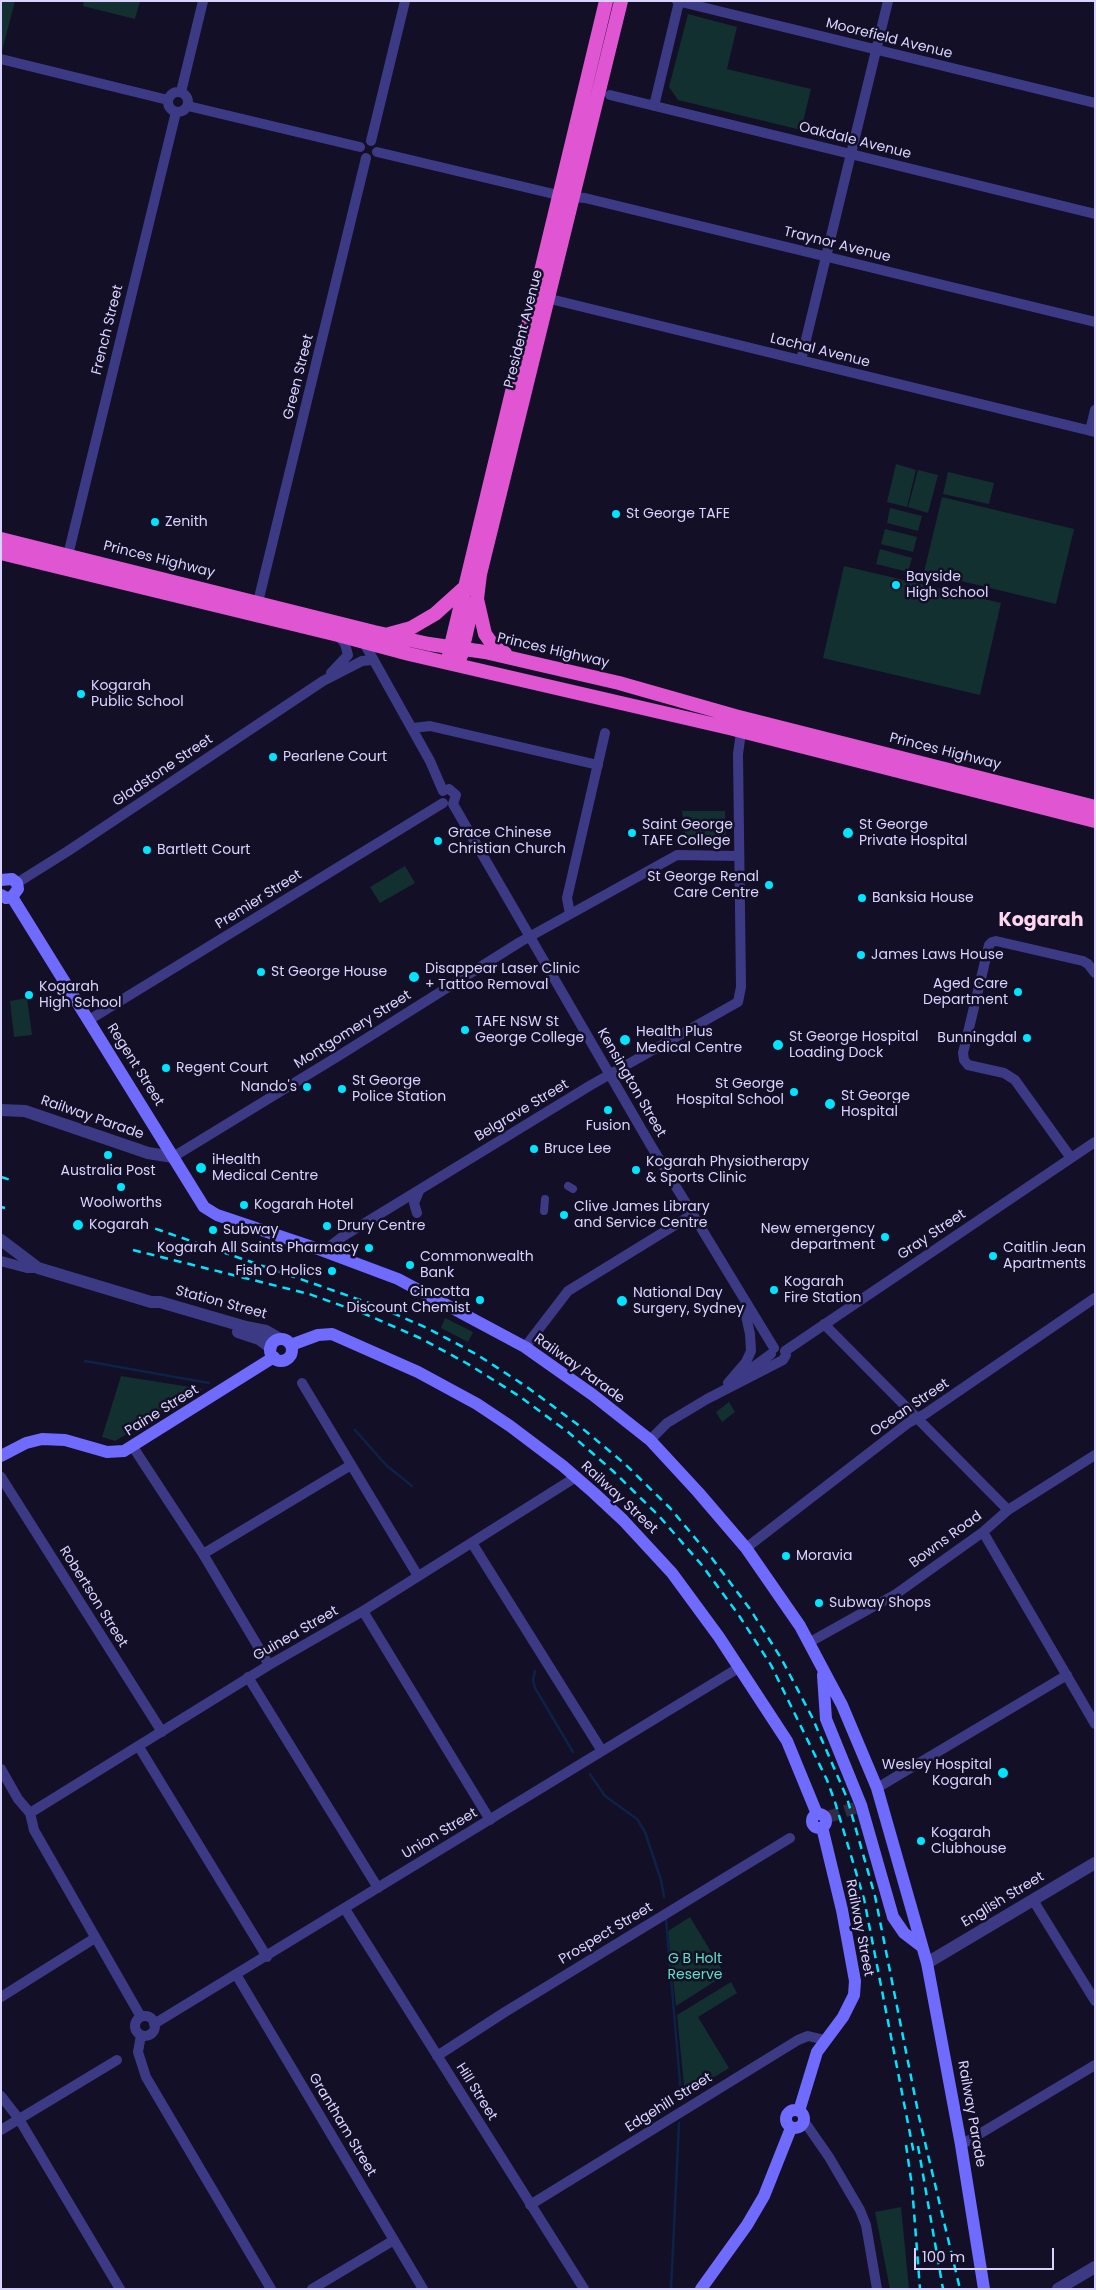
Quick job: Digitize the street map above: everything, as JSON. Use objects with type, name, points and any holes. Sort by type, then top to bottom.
[{"type":"highway","name":"President Avenue","points":[[457,648],[465,587],[606,1]]},
{"type":"highway","name":"President Avenue","points":[[518,373],[573,198],[621,1]]},
{"type":"highway","name":"President Avenue","points":[[453,663],[457,648],[477,600],[480,574],[543,297]]},
{"type":"highway","name":"Princes Highway","points":[[1,539],[386,635],[515,658],[642,688],[742,725],[1095,821]]},
{"type":"highway","name":"Princes Highway","points":[[1,553],[453,663],[742,725],[1095,807]]},
{"type":"highway","points":[[386,635],[411,628],[435,614],[465,587]]},
{"type":"highway","points":[[477,600],[482,628],[489,641],[495,648],[515,658]]},
{"type":"main road","points":[[2,878],[9,878],[16,883],[18,889],[7,896]]},
{"type":"main road","name":"Regent Street","points":[[7,896],[89,1020],[201,1203],[212,1213],[222,1217]]},
{"type":"main road","name":"Railway Parade","points":[[222,1217],[324,1251],[398,1279],[525,1347],[650,1440],[746,1548],[810,1642],[842,1706],[877,1788],[927,1963],[961,2145],[984,2289]]},
{"type":"main road","name":"Railway Street","points":[[279,1347],[318,1334],[332,1334],[403,1366],[477,1404],[532,1442],[623,1520],[666,1567],[695,1603],[740,1667],[787,1741],[823,1819],[855,1981],[854,1995],[850,2006],[817,2052],[809,2075],[801,2116]]},
{"type":"main road","name":"Paine Street","points":[[1,1456],[26,1443],[42,1439],[65,1440],[113,1453],[133,1447],[279,1347]]},
{"type":"main road","name":"Railway Parade","points":[[823,1669],[825,1713],[858,1806],[893,1917],[904,1933],[921,1946]]},
{"type":"main road","points":[[830,1727],[830,1712],[842,1706]]},
{"type":"main road","points":[[701,2289],[747,2225],[764,2196],[791,2128],[799,2128],[801,2116]]},
{"type":"street","points":[[181,92],[203,1]]},
{"type":"street","points":[[371,141],[405,1]]},
{"type":"street","points":[[801,360],[888,1]]},
{"type":"street","points":[[654,106],[678,2]]},
{"type":"street","name":"Moorefield Avenue","points":[[678,2],[1095,103]]},
{"type":"street","points":[[1,60],[168,100]]},
{"type":"street","points":[[181,92],[187,96],[188,106],[183,112],[176,112],[169,108],[168,100],[173,93],[181,92]]},
{"type":"street","name":"Oakdale Avenue","points":[[610,95],[1095,214]]},
{"type":"street","points":[[188,106],[360,147]]},
{"type":"street","name":"French Street","points":[[68,555],[176,112]]},
{"type":"street","points":[[371,141],[377,146],[377,152],[374,156],[366,158],[362,155],[360,147],[363,142],[371,141]]},
{"type":"street","points":[[377,152],[558,195]]},
{"type":"street","name":"Green Street","points":[[258,602],[366,158]]},
{"type":"street","name":"Traynor Avenue","points":[[573,198],[585,198],[1095,322]]},
{"type":"street","name":"Lachal Avenue","points":[[543,297],[1092,432]]},
{"type":"street","points":[[1092,432],[1095,410]]},
{"type":"street","name":"Gladstone Street","points":[[323,681],[348,655],[345,644],[338,635]]},
{"type":"street","points":[[363,641],[446,790],[440,798],[448,803]]},
{"type":"street","name":"Gladstone Street","points":[[16,883],[68,851],[323,681],[362,661],[372,660]]},
{"type":"street","points":[[739,856],[738,754],[742,725]]},
{"type":"street","points":[[413,728],[430,726],[598,765]]},
{"type":"street","points":[[570,914],[567,898],[605,733]]},
{"type":"street","name":"Kensington Street","points":[[446,790],[456,795],[448,803],[530,936],[772,1351]]},
{"type":"street","name":"Premier Street","points":[[89,1020],[448,803]]},
{"type":"street","name":"Montgomery Street","points":[[173,1157],[530,936],[677,854],[739,856]]},
{"type":"street","name":"Belgrave Street","points":[[324,1251],[342,1237],[610,1075],[738,1002],[742,987],[739,856]]},
{"type":"street","points":[[1071,1158],[1015,1080],[1004,1073],[974,1068],[968,1065],[964,1060],[963,1054],[989,945],[992,942],[996,941],[1082,961],[1088,964],[1095,973]]},
{"type":"street","name":"Railway Parade","points":[[1,1110],[25,1111],[148,1153],[173,1157]]},
{"type":"street","name":"Gray Street","points":[[650,1440],[667,1423],[783,1356],[824,1324],[1095,1142]]},
{"type":"street","points":[[417,1213],[414,1203],[419,1190]]},
{"type":"street","points":[[544,1211],[545,1199]]},
{"type":"street","points":[[525,1347],[568,1291],[693,1214]]},
{"type":"street","name":"Station Street","points":[[3,1244],[38,1268]]},
{"type":"street","name":"Station Street","points":[[1,1261],[27,1268],[38,1268],[152,1302],[160,1302],[266,1331],[279,1347]]},
{"type":"street","points":[[728,1383],[746,1362],[751,1351],[750,1334],[742,1297]]},
{"type":"street","name":"Ocean Street","points":[[746,1548],[908,1422],[917,1418],[1095,1298]]},
{"type":"street","points":[[824,1324],[1008,1510]]},
{"type":"street","points":[[772,1351],[775,1361],[783,1356]]},
{"type":"street","name":"Gray Street","points":[[707,1399],[728,1383],[756,1367],[772,1351]]},
{"type":"street","points":[[302,1384],[418,1576]]},
{"type":"street","points":[[133,1447],[203,1554],[269,1665]]},
{"type":"street","name":"Bowns Road","points":[[810,1642],[896,1594],[983,1532],[1008,1510],[1093,1460]]},
{"type":"street","points":[[203,1554],[351,1465]]},
{"type":"street","name":"Robertson Street","points":[[1,1476],[162,1732]]},
{"type":"street","name":"Guinea Street","points":[[30,1813],[139,1747],[248,1677],[363,1611],[576,1478]]},
{"type":"street","points":[[983,1532],[1095,1724]]},
{"type":"street","points":[[472,1544],[602,1751]]},
{"type":"street","points":[[363,1611],[490,1820]]},
{"type":"street","name":"Union Street","points":[[154,2024],[236,1976],[740,1667]]},
{"type":"street","points":[[877,1788],[1067,1675]]},
{"type":"street","points":[[248,1677],[378,1888]]},
{"type":"street","points":[[139,1747],[267,1957]]},
{"type":"street","points":[[1,1769],[18,1799],[30,1813],[34,1830],[141,2017]]},
{"type":"street","name":"Prospect Street","points":[[437,2056],[505,2012],[790,1838]]},
{"type":"street","name":"English Street","points":[[927,1963],[1095,1863]]},
{"type":"street","points":[[1033,1900],[1095,2002]]},
{"type":"street","name":"Hill Street","points":[[345,1909],[584,2289]]},
{"type":"street","points":[[1,1996],[95,1938]]},
{"type":"street","name":"Grantham Street","points":[[236,1976],[423,2289]]},
{"type":"street","points":[[141,2017],[148,2017],[154,2024],[152,2033],[147,2036],[137,2032],[135,2026],[141,2017]]},
{"type":"street","points":[[141,2035],[138,2052],[146,2077],[271,2289]]},
{"type":"street","name":"Edgehill Street","points":[[530,2205],[798,2040],[808,2036],[825,2040]]},
{"type":"street","points":[[1,2130],[117,2060]]},
{"type":"street","points":[[961,2145],[1095,2065]]},
{"type":"street","points":[[1,2096],[19,2119],[120,2289]]},
{"type":"street","points":[[801,2116],[829,2157],[860,2210],[866,2225],[877,2289]]},
{"type":"street","points":[[312,2289],[394,2240]]},
{"type":"street","points":[[1058,2289],[1095,2267]]},
{"type":"green space","points":[[1,1],[15,1],[2,51],[1,51]]},
{"type":"green space","points":[[84,1],[140,1],[135,19],[83,6]]},
{"type":"green space","points":[[688,14],[737,27],[727,69],[811,89],[801,130],[678,100],[669,87]]},
{"type":"green space","points":[[896,464],[916,470],[907,507],[887,502]]},
{"type":"green space","points":[[918,470],[938,475],[928,513],[908,507]]},
{"type":"green space","points":[[948,472],[994,483],[989,504],[943,494]]},
{"type":"green space","points":[[942,497],[1074,529],[1056,604],[924,572]]},
{"type":"green space","points":[[890,508],[922,516],[918,531],[887,523]]},
{"type":"green space","points":[[885,529],[917,537],[913,552],[881,544]]},
{"type":"green space","points":[[880,549],[912,558],[908,572],[876,564]]},
{"type":"green space","points":[[844,566],[1001,603],[980,695],[823,658]]},
{"type":"green space","points":[[682,811],[725,811],[726,841],[686,841]]},
{"type":"green space","points":[[405,866],[415,883],[380,903],[370,887]]},
{"type":"green space","points":[[27,998],[32,1035],[14,1037],[10,1001]]},
{"type":"green space","points":[[445,1318],[473,1332],[468,1342],[441,1328]]},
{"type":"green space","points":[[121,1376],[203,1389],[115,1441],[102,1437]]},
{"type":"green space","points":[[729,1402],[735,1412],[722,1422],[716,1412]]},
{"type":"green space","name":"G B Holt Reserve","points":[[690,1917],[725,1975],[676,2006],[668,1931]]},
{"type":"green space","points":[[731,1982],[737,1993],[698,2017],[729,2068],[685,2095],[677,2015]]},
{"type":"green space","points":[[901,2207],[909,2289],[890,2289],[875,2212]]},
{"type":"waterway","points":[[85,1361],[209,1383]]},
{"type":"waterway","points":[[355,1430],[386,1465],[412,1486]]},
{"type":"waterway","points":[[535,1671],[533,1680],[535,1688],[573,1752]]},
{"type":"waterway","points":[[590,1774],[605,1796],[637,1819],[645,1832],[661,1880],[664,1897]]},
{"type":"waterway","points":[[666,1919],[681,2094]]},
{"type":"waterway","points":[[671,2289],[679,2123]]},
{"type":"tunnel","points":[[828,1817],[855,1808]]},
{"type":"railway","points":[[1,1177],[14,1181]]},
{"type":"railway","points":[[1,1207],[5,1208]]},
{"type":"railway","points":[[142,1224],[372,1304],[427,1328],[476,1354],[527,1387],[577,1424],[625,1464],[670,1508],[711,1557],[750,1609],[781,1658],[812,1717],[847,1798],[875,1896],[919,2117],[960,2289]]},
{"type":"railway","points":[[133,1250],[309,1294],[365,1314],[420,1338],[468,1364],[519,1396],[568,1432],[613,1471],[659,1516],[701,1564],[738,1614],[771,1665],[827,1780],[835,1802],[864,1899],[914,2154]]},
{"type":"railway","points":[[906,2145],[912,2186],[920,2289]]},
{"type":"railway","points":[[918,2146],[943,2289]]},
{"type":"place","name":"St George TAFE","points":[[616,514]]},
{"type":"place","name":"Zenith","points":[[155,522]]},
{"type":"place","name":"Bayside High School","points":[[896,585]]},
{"type":"place","name":"Kogarah Public School","points":[[81,694]]},
{"type":"place","name":"Pearlene Court","points":[[273,757]]},
{"type":"place","name":"Saint George TAFE College","points":[[632,833]]},
{"type":"place","name":"St George Private Hospital","points":[[848,833]]},
{"type":"place","name":"Grace Chinese Christian Church","points":[[438,841]]},
{"type":"place","name":"Bartlett Court","points":[[147,850]]},
{"type":"place","name":"St George Renal Care Centre","points":[[769,885]]},
{"type":"place","name":"Banksia House","points":[[862,898]]},
{"type":"place","name":"James Laws House","points":[[861,955]]},
{"type":"place","name":"St George House","points":[[261,972]]},
{"type":"place","name":"Disappear Laser Clinic + Tattoo Removal","points":[[414,977]]},
{"type":"place","name":"Aged Care Department","points":[[1018,992]]},
{"type":"place","name":"Kogarah High School","points":[[29,995]]},
{"type":"place","name":"TAFE NSW St George College","points":[[465,1030]]},
{"type":"place","name":"Bunningdal","points":[[1027,1038]]},
{"type":"place","name":"Health Plus Medical Centre","points":[[625,1040]]},
{"type":"place","name":"St George Hospital Loading Dock","points":[[778,1045]]},
{"type":"place","name":"Regent Court","points":[[166,1068]]},
{"type":"place","name":"Nando's","points":[[307,1087]]},
{"type":"place","name":"St George Police Station","points":[[342,1089]]},
{"type":"place","name":"St George Hospital School","points":[[794,1092]]},
{"type":"place","name":"St George Hospital","points":[[830,1104]]},
{"type":"place","name":"Fusion","points":[[608,1110]]},
{"type":"place","name":"Bruce Lee","points":[[534,1149]]},
{"type":"place","name":"Australia Post","points":[[108,1155]]},
{"type":"place","name":"iHealth Medical Centre","points":[[201,1168]]},
{"type":"place","name":"Kogarah Physiotherapy & Sports Clinic","points":[[636,1170]]},
{"type":"place","name":"Woolworths","points":[[121,1187]]},
{"type":"place","name":"Kogarah Hotel","points":[[244,1205]]},
{"type":"place","name":"Clive James Library and Service Centre","points":[[564,1215]]},
{"type":"place","name":"Kogarah","points":[[78,1225]]},
{"type":"place","name":"Drury Centre","points":[[327,1226]]},
{"type":"place","name":"Subway","points":[[213,1230]]},
{"type":"place","name":"New emergency department","points":[[885,1237]]},
{"type":"place","name":"Kogarah All Saints Pharmacy","points":[[369,1248]]},
{"type":"place","name":"Caitlin Jean Apartments","points":[[993,1256]]},
{"type":"place","name":"Commonwealth Bank","points":[[410,1265]]},
{"type":"place","name":"Fish O Holics","points":[[332,1271]]},
{"type":"place","name":"Kogarah Fire Station","points":[[774,1290]]},
{"type":"place","name":"Cincotta Discount Chemist","points":[[480,1300]]},
{"type":"place","name":"National Day Surgery, Sydney","points":[[622,1301]]},
{"type":"place","name":"Moravia","points":[[786,1556]]},
{"type":"place","name":"Subway Shops","points":[[819,1603]]},
{"type":"place","name":"Wesley Hospital Kogarah","points":[[1003,1773]]},
{"type":"place","name":"Kogarah Clubhouse","points":[[921,1841]]},
{"type":"district","name":"Kogarah","points":[[1041,921]]}]
